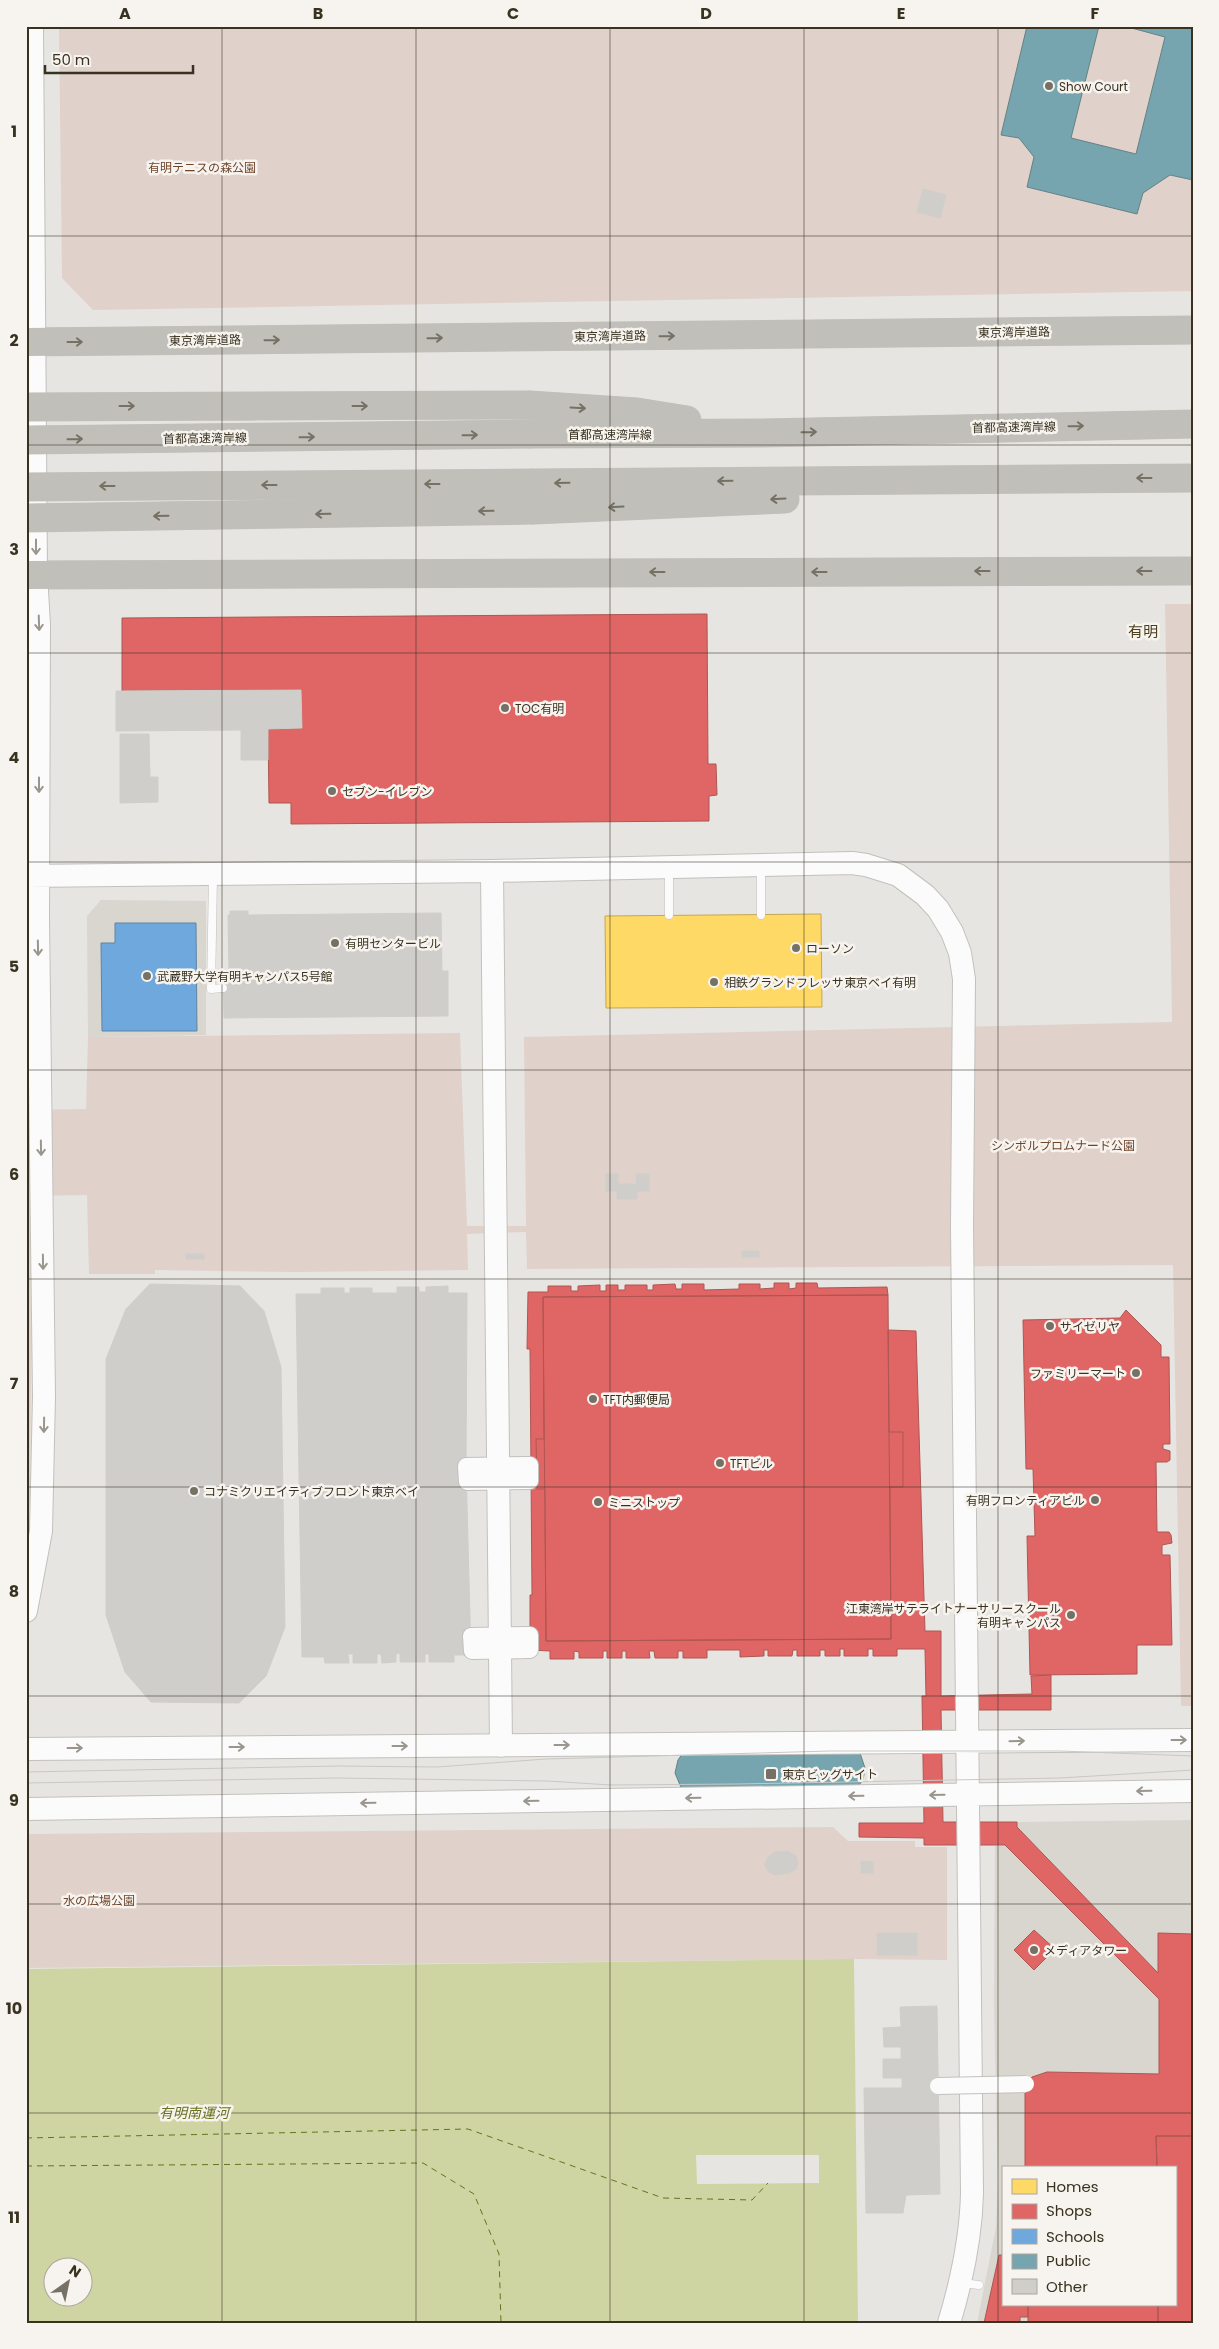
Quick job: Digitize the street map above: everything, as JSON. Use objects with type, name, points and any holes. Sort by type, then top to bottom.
[{"type":"highway","name":"東京湾岸道路","points":[[30,342],[1162,330],[1193,328]]},
{"type":"highway","points":[[26,407],[530,405],[637,412],[760,433]]},
{"type":"highway","name":"首都高速湾岸線","points":[[26,440],[760,433],[1193,424]]},
{"type":"highway","points":[[26,518],[534,510],[983,490],[1053,478]]},
{"type":"highway","points":[[26,487],[1193,478]]},
{"type":"highway","points":[[31,574],[1193,571]]},
{"type":"street","points":[[26,1611],[41,1531],[44,1396],[32,876],[39,625],[31,574],[32,26]]},
{"type":"street","points":[[32,876],[213,872],[492,871],[852,863],[866,865],[898,875],[912,884],[938,908],[952,932],[960,953],[964,997],[962,1226],[972,2211],[969,2242],[970,2284],[950,2323]]},
{"type":"street","points":[[492,871],[501,1746]]},
{"type":"street","points":[[26,1748],[1193,1740]]},
{"type":"street","points":[[26,1809],[1193,1790]]},
{"type":"street","points":[[938,2086],[1026,2084]]},
{"type":"lane","points":[[760,864],[760,915]]},
{"type":"lane","points":[[669,866],[669,916]]},
{"type":"lane","points":[[213,872],[211,989],[224,988]]},
{"type":"shaded area","name":"武蔵野大学有明キャンパス5号館","points":[[101,900],[206,901],[206,1035],[88,1037],[87,916]]},
{"type":"shaded area","points":[[1193,1820],[1193,2323],[977,2323],[996,2227],[998,2180],[994,2003],[995,1846],[1018,1846],[1017,1822]]},
{"type":"green space","name":"有明テニスの森公園","points":[[59,26],[1193,26],[1193,291],[93,310],[62,278]]},
{"type":"green space","name":"シンボルプロムナード公園","points":[[1165,604],[1193,604],[1193,1706],[1181,1706],[1173,1265],[527,1269],[526,1232],[467,1234],[468,1270],[296,1272],[155,1270],[155,1274],[89,1274],[87,1195],[30,1196],[30,1497],[26,1536],[26,934],[29,1110],[86,1109],[88,1037],[460,1033],[467,1226],[526,1226],[524,1037],[1172,1022]]},
{"type":"green space","name":"水の広場公園","points":[[833,1827],[848,1841],[915,1841],[915,1847],[947,1847],[947,1960],[855,1959],[26,1968],[26,1834]]},
{"type":"water","name":"有明南運河","points":[[854,1959],[858,2323],[26,2323],[26,1969]]},
{"type":"pier","points":[[696,2155],[819,2155],[819,2183],[697,2184]]},
{"type":"building: Homes","name":"相鉄グランドフレッサ東京ベイ有明","points":[[821,914],[822,1007],[606,1008],[605,916]]},
{"type":"building: Shops","name":"TOC有明","points":[[707,614],[708,764],[716,764],[717,795],[709,796],[709,821],[291,824],[291,803],[269,803],[268,729],[302,728],[301,690],[122,691],[122,618]]},
{"type":"building: Shops","points":[[774,1283],[789,1283],[789,1289],[796,1288],[796,1283],[817,1283],[818,1288],[887,1287],[888,1295],[543,1297],[546,1641],[891,1639],[888,1330],[916,1331],[925,1631],[941,1631],[941,1696],[1032,1694],[1031,1676],[1051,1675],[1051,1710],[941,1710],[943,1822],[1017,1822],[1017,1827],[1158,1973],[1158,1933],[1193,1934],[1193,2136],[1156,2136],[1157,2166],[1025,2166],[1025,2092],[1032,2077],[1047,2072],[1159,2074],[1159,1999],[1005,1845],[924,1845],[924,1838],[859,1837],[859,1823],[924,1823],[922,1696],[926,1696],[925,1649],[897,1649],[897,1656],[873,1656],[873,1649],[868,1649],[868,1656],[844,1656],[844,1649],[840,1649],[840,1656],[825,1656],[825,1650],[820,1650],[820,1656],[797,1656],[797,1650],[793,1650],[792,1656],[768,1656],[768,1650],[764,1650],[764,1656],[740,1657],[740,1650],[707,1650],[707,1658],[683,1658],[683,1651],[678,1651],[678,1658],[655,1658],[654,1651],[649,1651],[650,1658],[626,1658],[626,1651],[622,1651],[622,1658],[607,1658],[607,1651],[603,1651],[603,1658],[579,1658],[579,1652],[574,1651],[574,1659],[550,1659],[550,1651],[530,1650],[530,1595],[532,1595],[530,1349],[527,1349],[528,1292],[548,1292],[548,1286],[571,1286],[571,1291],[578,1291],[578,1286],[600,1285],[600,1291],[606,1291],[606,1285],[618,1285],[618,1290],[625,1290],[625,1285],[647,1285],[647,1290],[653,1290],[653,1285],[675,1284],[676,1289],[682,1289],[682,1284],[704,1284],[704,1290],[739,1289],[739,1284],[760,1284],[760,1289],[774,1288]]},
{"type":"building: Shops","name":"TFTビル","points":[[888,1295],[889,1432],[903,1432],[903,1487],[890,1487],[891,1639],[546,1641],[545,1489],[537,1489],[536,1439],[544,1439],[543,1297]]},
{"type":"building: Shops","name":"有明フロンティアビル","points":[[1126,1310],[1161,1345],[1161,1357],[1169,1357],[1170,1444],[1163,1444],[1163,1449],[1170,1451],[1170,1460],[1167,1462],[1156,1462],[1157,1532],[1169,1532],[1172,1543],[1162,1545],[1162,1555],[1170,1555],[1172,1645],[1137,1645],[1137,1674],[1030,1675],[1027,1536],[1035,1536],[1033,1469],[1026,1469],[1023,1320],[1120,1318]]},
{"type":"building: Shops","name":"メディアタワー","points":[[1034,1930],[1055,1949],[1034,1970],[1014,1950]]},
{"type":"building: Shops","points":[[1156,2136],[1193,2136],[1193,2323],[1158,2323],[1158,2306],[1176,2306],[1176,2166],[1157,2166]]},
{"type":"building: Shops","points":[[999,2255],[1002,2255],[1002,2306],[1028,2306],[1028,2317],[1020,2317],[1020,2323],[984,2323]]},
{"type":"building: Shops","points":[[1028,2306],[1158,2306],[1158,2323],[1028,2323]]},
{"type":"building: Schools","name":"武蔵野大学有明キャンパス5号館","points":[[115,923],[196,923],[197,1031],[102,1031],[101,943],[115,943]]},
{"type":"building: Public","name":"Show Court","points":[[1027,26],[1099,26],[1071,138],[1136,154],[1165,37],[1124,26],[1193,26],[1193,180],[1170,175],[1143,193],[1137,214],[1027,187],[1034,157],[1019,138],[1001,135]]},
{"type":"building: Public","points":[[685,1750],[860,1753],[865,1768],[863,1780],[851,1795],[685,1797],[675,1773],[678,1760]]},
{"type":"building: Other","points":[[923,189],[946,195],[940,218],[917,212]]},
{"type":"building: Other","points":[[301,690],[302,728],[268,729],[268,760],[241,760],[241,730],[116,731],[116,691]]},
{"type":"building: Other","points":[[120,734],[149,734],[150,777],[158,777],[158,802],[120,803]]},
{"type":"building: Other","name":"有明センタービル","points":[[230,911],[248,911],[248,915],[441,913],[442,971],[448,971],[448,1016],[224,1018],[223,973],[229,973],[228,915],[230,915]]},
{"type":"building: Other","points":[[606,1174],[618,1174],[618,1184],[637,1184],[636,1174],[649,1174],[649,1191],[637,1191],[637,1199],[617,1199],[617,1191],[606,1191]]},
{"type":"building: Other","points":[[742,1251],[759,1251],[759,1257],[742,1257]]},
{"type":"building: Other","points":[[186,1254],[204,1254],[204,1259],[186,1259]]},
{"type":"building: Other","name":"コナミクリエイティブフロント東京ベイ","points":[[150,1284],[240,1286],[264,1311],[281,1367],[285,1627],[266,1676],[239,1703],[151,1702],[125,1672],[106,1615],[106,1359],[126,1309]]},
{"type":"building: Other","points":[[448,1286],[448,1293],[467,1293],[466,1466],[471,1655],[454,1655],[454,1662],[429,1662],[429,1654],[425,1654],[425,1662],[400,1662],[400,1653],[396,1654],[396,1662],[382,1663],[381,1654],[377,1654],[377,1663],[353,1663],[353,1654],[348,1654],[349,1663],[325,1663],[324,1657],[302,1657],[296,1294],[321,1294],[321,1288],[344,1288],[344,1293],[350,1293],[350,1288],[372,1288],[372,1293],[397,1293],[397,1287],[419,1287],[419,1292],[426,1292],[426,1287]]},
{"type":"building: Other","points":[[452,1297],[458,1645],[324,1647],[318,1299]]},
{"type":"building: Other","points":[[787,1851],[796,1856],[798,1864],[796,1869],[789,1873],[775,1875],[769,1872],[765,1865],[768,1857],[775,1852]]},
{"type":"building: Other","points":[[861,1861],[873,1862],[873,1873],[861,1873]]},
{"type":"building: Other","points":[[877,1933],[917,1933],[917,1955],[877,1955]]},
{"type":"building: Other","points":[[937,2006],[940,2194],[906,2195],[903,2213],[866,2213],[864,2088],[902,2088],[902,2078],[883,2078],[883,2059],[901,2059],[901,2047],[884,2047],[883,2028],[901,2027],[900,2007]]},
{"type":"ferry route","points":[[26,2138],[468,2129],[663,2198],[752,2200],[768,2183]]},
{"type":"ferry route","points":[[26,2166],[423,2163],[474,2194],[499,2254],[501,2323]]},
{"type":"tram line","points":[[26,1772],[338,1766],[437,1767],[546,1759],[830,1751],[1060,1751],[1193,1756]]},
{"type":"tram line","points":[[26,1783],[337,1778],[547,1781],[611,1785],[736,1784],[1060,1778],[1193,1770]]},
{"type":"place","name":"Show Court","points":[[1049,86]]},
{"type":"place","name":"TOC有明","points":[[505,708]]},
{"type":"place","name":"セブン-イレブン","points":[[332,791]]},
{"type":"place","name":"有明センタービル","points":[[335,943]]},
{"type":"place","name":"ローソン","points":[[796,948]]},
{"type":"place","name":"武蔵野大学有明キャンパス5号館","points":[[147,976]]},
{"type":"place","name":"相鉄グランドフレッサ東京ベイ有明","points":[[714,982]]},
{"type":"place","name":"サイゼリヤ","points":[[1050,1326]]},
{"type":"place","name":"ファミリーマート","points":[[1136,1373]]},
{"type":"place","name":"TFT内郵便局","points":[[593,1399]]},
{"type":"place","name":"TFTビル","points":[[720,1463]]},
{"type":"place","name":"コナミクリエイティブフロント東京ベイ","points":[[194,1491]]},
{"type":"place","name":"有明フロンティアビル","points":[[1095,1500]]},
{"type":"place","name":"ミニストップ","points":[[598,1502]]},
{"type":"place","name":"江東湾岸サテライトナーサリースクール 有明キャンパス","points":[[1071,1615]]},
{"type":"place","name":"東京ビッグサイト","points":[[771,1774]]},
{"type":"place","name":"メディアタワー","points":[[1034,1950]]},
{"type":"district","name":"有明","points":[[1143,631]]}]
